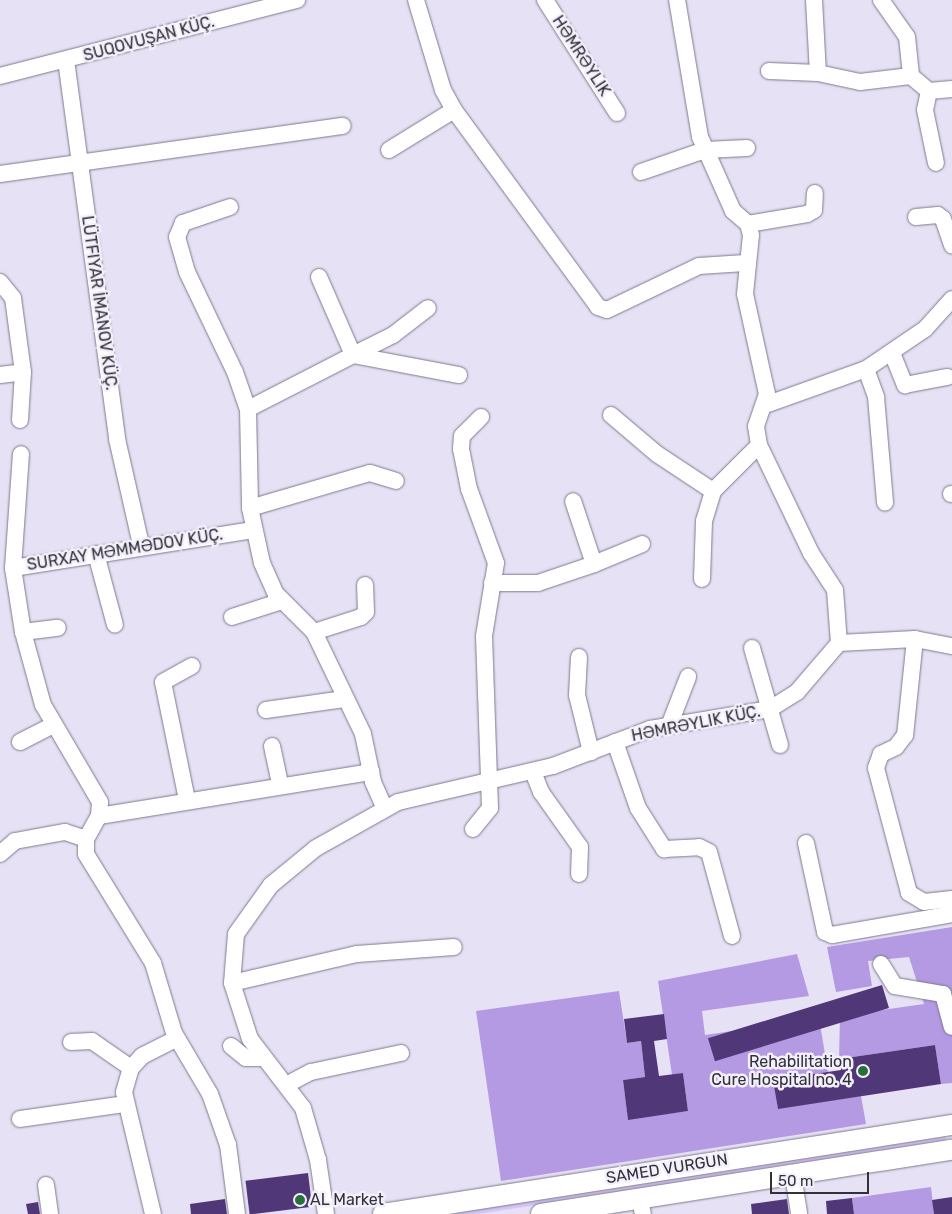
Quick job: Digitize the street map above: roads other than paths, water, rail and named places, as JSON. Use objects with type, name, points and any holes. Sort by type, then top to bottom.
[{"type":"main road","name":"SAMED VURGUN","points":[[383,1214],[952,1125]]},
{"type":"main road","points":[[541,1214],[641,1206],[794,1175],[952,1150]]},
{"type":"street","name":"SUQOVUŞAN KÜÇ.","points":[[0,76],[297,0]]},
{"type":"street","points":[[416,0],[443,90],[454,110],[598,307],[607,310],[699,266],[745,263]]},
{"type":"street","name":"HƏMRƏYLIK","points":[[546,0],[617,113]]},
{"type":"street","points":[[677,0],[705,150],[733,211],[748,224],[750,250],[745,263],[745,294],[768,404],[756,426],[759,445],[834,590],[839,643],[915,639],[952,646]]},
{"type":"street","points":[[814,0],[818,73]]},
{"type":"street","points":[[881,0],[907,37],[911,76],[929,91],[952,89]]},
{"type":"street","name":"LÜTFIYAR İMANOV KÜÇ.","points":[[66,60],[118,439],[141,545]]},
{"type":"street","points":[[769,70],[818,73],[860,82],[911,76]]},
{"type":"street","points":[[929,91],[925,110],[936,163]]},
{"type":"street","points":[[389,150],[454,110]]},
{"type":"street","points":[[0,174],[343,126]]},
{"type":"street","points":[[641,172],[705,150],[747,148]]},
{"type":"street","points":[[748,224],[807,214],[814,210],[815,193]]},
{"type":"street","points":[[230,208],[184,223],[177,237],[187,272],[235,372],[248,409],[250,508],[253,530],[269,583],[282,601],[314,632],[344,699],[363,734],[370,772],[384,807]]},
{"type":"street","points":[[916,217],[938,215],[943,219],[952,245]]},
{"type":"street","points":[[319,277],[353,355]]},
{"type":"street","points":[[0,282],[12,298],[23,372],[20,420]]},
{"type":"street","points":[[768,404],[866,369],[925,329],[952,299]]},
{"type":"street","points":[[248,409],[394,334],[428,308]]},
{"type":"street","points":[[892,352],[905,385],[947,377]]},
{"type":"street","points":[[353,355],[459,375]]},
{"type":"street","points":[[866,369],[876,397],[885,503]]},
{"type":"street","points":[[0,375],[23,372]]},
{"type":"street","points":[[611,416],[657,454],[713,491]]},
{"type":"street","points":[[473,829],[488,815],[490,782],[484,636],[496,553],[469,489],[461,449],[462,436],[481,417]]},
{"type":"street","points":[[702,579],[704,521],[713,491],[759,445]]},
{"type":"street","points":[[12,568],[21,454]]},
{"type":"street","points":[[250,508],[370,473],[396,482]]},
{"type":"street","points":[[573,501],[594,564]]},
{"type":"street","name":"SURXAY MƏMMƏDOV KÜÇ.","points":[[99,816],[94,786],[52,726],[23,632],[12,568],[141,545],[253,530]]},
{"type":"street","points":[[492,583],[538,583],[594,564],[642,544]]},
{"type":"street","points":[[96,554],[115,625]]},
{"type":"street","points":[[314,632],[361,617],[366,612],[366,586]]},
{"type":"street","points":[[232,617],[282,601]]},
{"type":"street","points":[[23,632],[58,628]]},
{"type":"street","points":[[915,639],[904,735],[896,746],[881,754],[876,768],[909,893],[924,902],[952,899]]},
{"type":"street","name":"HƏMRƏYLIK KÜÇ.","points":[[326,1214],[310,1128],[288,1084],[262,1058],[242,1019],[232,983],[236,934],[264,892],[316,848],[384,807],[533,772],[615,742],[669,726],[770,709],[797,692],[839,643]]},
{"type":"street","points":[[752,648],[780,745]]},
{"type":"street","points":[[580,657],[577,695],[591,752]]},
{"type":"street","points":[[187,800],[163,691],[169,676],[192,666]]},
{"type":"street","points":[[669,726],[688,677]]},
{"type":"street","points":[[266,710],[344,699]]},
{"type":"street","points":[[20,742],[52,726]]},
{"type":"street","points":[[615,742],[638,808],[664,849],[699,846],[709,852],[732,936]]},
{"type":"street","points":[[272,746],[280,785]]},
{"type":"street","points":[[237,1214],[221,1123],[198,1070],[177,1038],[152,963],[92,868],[86,839],[99,816],[124,816],[187,800],[370,772]]},
{"type":"street","points":[[533,772],[541,792],[580,847],[579,874]]},
{"type":"street","points":[[0,854],[16,841],[57,834],[86,839]]},
{"type":"street","points":[[806,843],[825,932],[832,935],[952,914]]},
{"type":"street","points":[[232,983],[357,954],[454,947]]},
{"type":"street","points":[[881,964],[895,986],[943,994],[952,1026]]},
{"type":"street","points":[[153,1214],[125,1104],[131,1068],[142,1056],[177,1038]]},
{"type":"street","points":[[71,1042],[92,1042],[131,1068]]},
{"type":"street","points":[[231,1046],[246,1058],[262,1058]]},
{"type":"street","points":[[288,1084],[311,1072],[401,1052]]},
{"type":"street","points":[[20,1119],[125,1104]]},
{"type":"street","points":[[794,1175],[799,1214]]},
{"type":"street","points":[[46,1185],[50,1214]]},
{"type":"place","name":"Rehabilitation Cure Hospital no. 4","points":[[863,1071]]},
{"type":"place","name":"AL Market","points":[[300,1200]]}]
